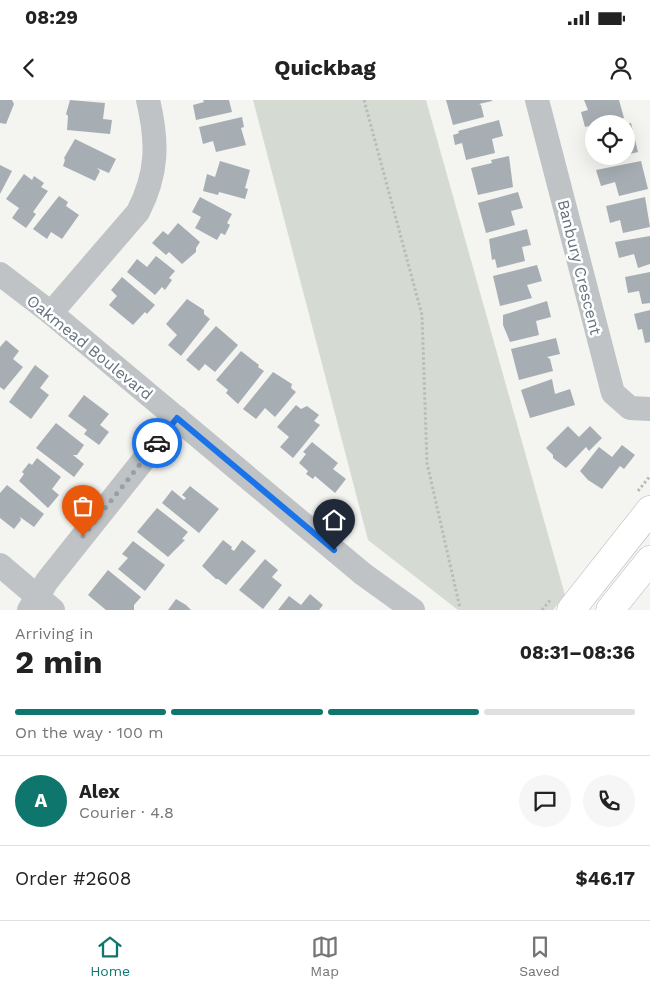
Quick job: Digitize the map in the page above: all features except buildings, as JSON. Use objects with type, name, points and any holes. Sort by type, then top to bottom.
[{"type":"main road","points":[[571,610],[650,510]]},
{"type":"main road","points":[[610,610],[650,560]]},
{"type":"street","points":[[51,313],[138,212],[148,192],[156,151],[148,100]]},
{"type":"street","name":"Banbury Crescent","points":[[537,100],[613,393],[630,408],[650,409]]},
{"type":"street","name":"Oakmead Boulevard","points":[[0,274],[51,313],[363,574],[412,610]]},
{"type":"street","points":[[0,565],[39,606],[177,418]]},
{"type":"path","points":[[364,100],[422,315],[427,463],[437,514],[460,608]]},
{"type":"shaded area","points":[[253,100],[426,100],[565,595],[553,610],[458,610],[368,540]]},
{"type":"way so far","points":[[83,536],[157,443]]},
{"type":"route","points":[[157,443],[177,418],[334,550]]}]
